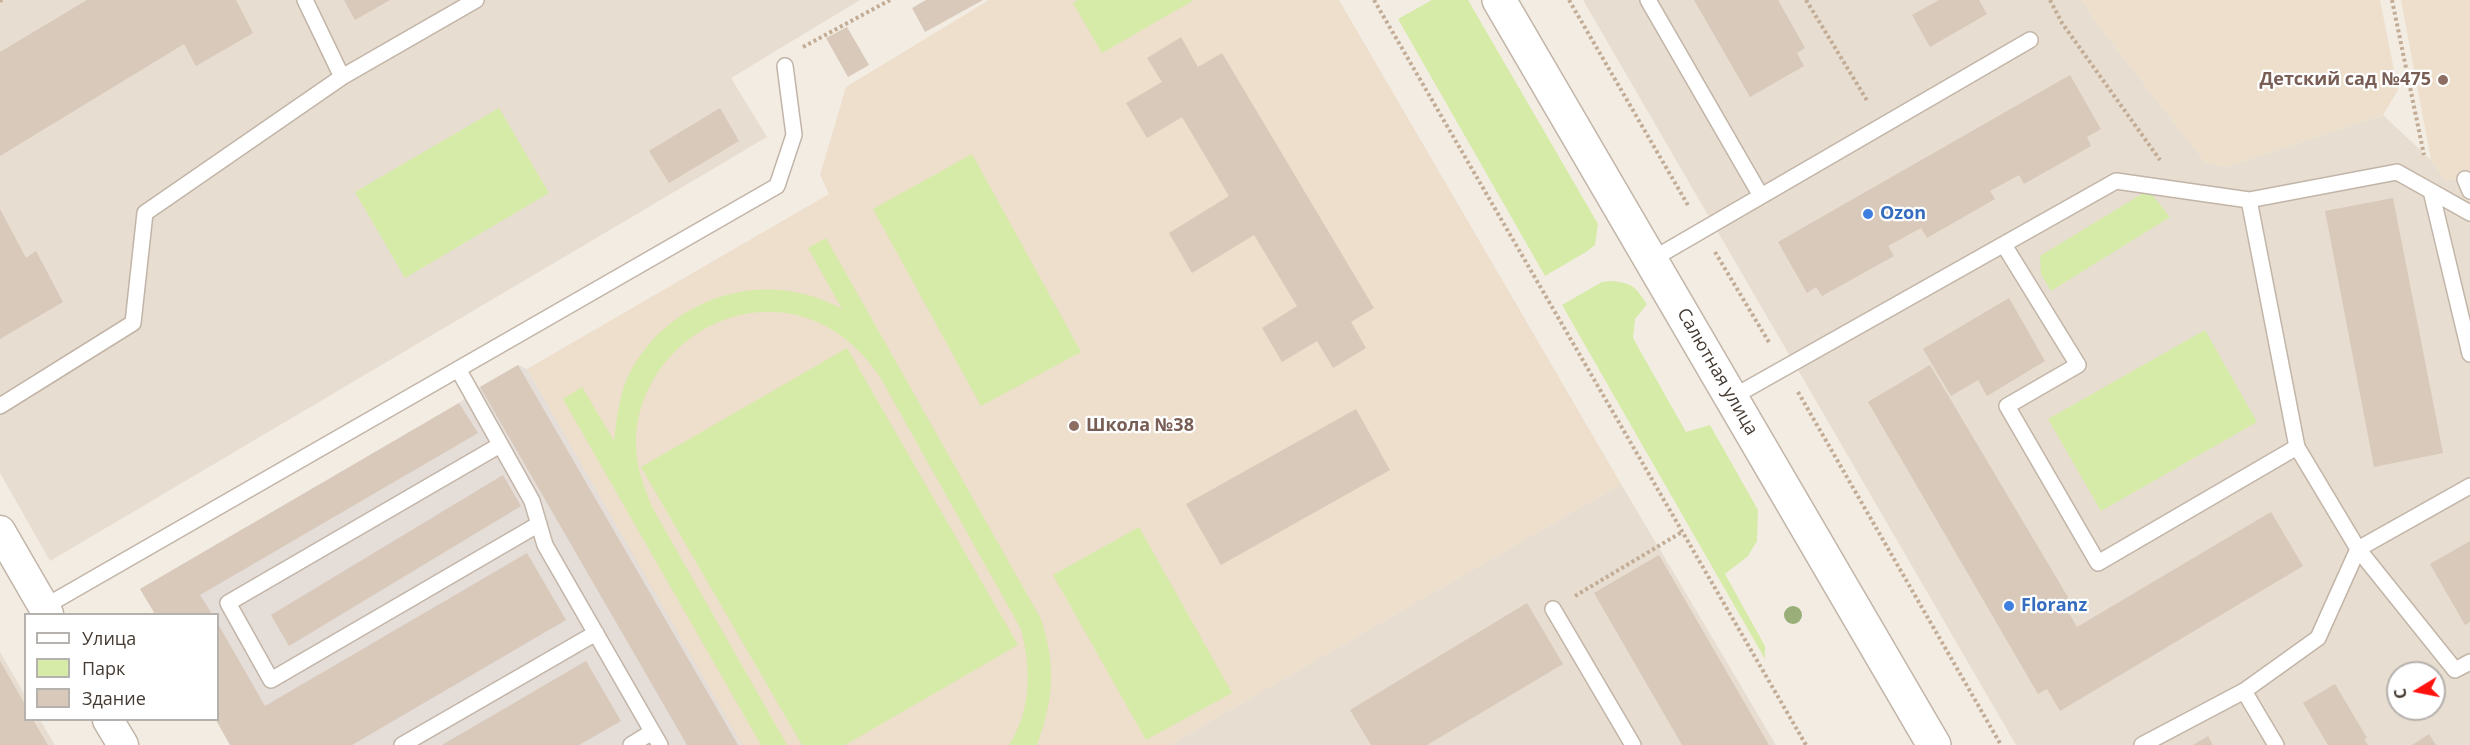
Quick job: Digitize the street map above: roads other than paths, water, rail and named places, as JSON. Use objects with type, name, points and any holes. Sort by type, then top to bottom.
[{"type":"street","name":"Салютная улица","points":[[1499,0],[1934,745]]},
{"type":"street","points":[[5,550],[46,611]]},
{"type":"street","points":[[109,721],[123,745]]},
{"type":"lane","points":[[305,0],[342,77]]},
{"type":"lane","points":[[0,406],[133,323],[145,213],[342,77],[476,0]]},
{"type":"lane","points":[[1648,0],[1761,196]]},
{"type":"lane","points":[[1651,260],[2030,40]]},
{"type":"lane","points":[[46,611],[458,369],[777,186],[794,135],[785,66]]},
{"type":"lane","points":[[1731,398],[2116,181],[2249,200],[2397,172],[2470,213]]},
{"type":"lane","points":[[2431,191],[2470,354]]},
{"type":"lane","points":[[2249,200],[2297,447],[2358,549],[2455,670],[2470,663]]},
{"type":"lane","points":[[2004,244],[2078,365],[2007,406],[2098,563],[2297,447]]},
{"type":"lane","points":[[458,369],[532,501],[545,546],[656,739],[631,745]]},
{"type":"lane","points":[[500,445],[228,603],[271,680],[538,524]]},
{"type":"lane","points":[[2142,745],[2244,691],[2318,638],[2358,549],[2470,486]]},
{"type":"lane","points":[[1553,609],[1633,745]]},
{"type":"lane","points":[[402,745],[596,633]]},
{"type":"lane","points":[[2244,691],[2276,745]]},
{"type":"place","name":"Детский сад №475","points":[[2443,80]]},
{"type":"place","name":"Ozon","points":[[1868,214]]},
{"type":"place","name":"Школа №38","points":[[1074,426]]},
{"type":"place","name":"Floranz","points":[[2009,606]]}]
